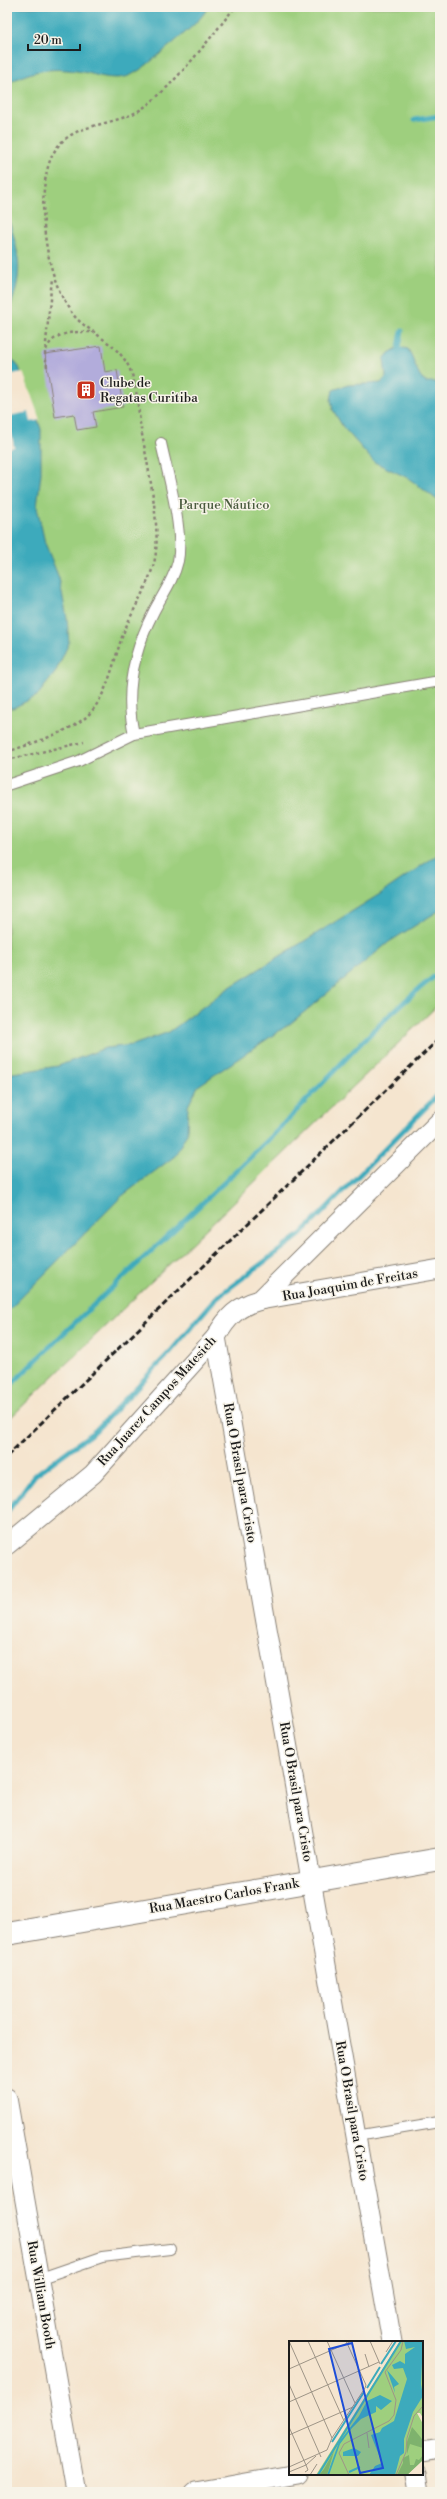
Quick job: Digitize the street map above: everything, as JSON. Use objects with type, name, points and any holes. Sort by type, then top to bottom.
[{"type":"street","name":"Rua Juarez Campos Matesich","points":[[7,1545],[92,1474],[216,1337],[231,1314],[240,1307],[260,1300],[440,1121]]},
{"type":"street","name":"Rua Joaquim de Freitas","points":[[260,1300],[440,1269]]},
{"type":"street","name":"Rua O Brasil para Cristo","points":[[216,1337],[392,2341]]},
{"type":"street","name":"Rua Maestro Carlos Frank","points":[[7,1934],[440,1859]]},
{"type":"street","name":"Rua William Booth","points":[[7,2098],[76,2492]]},
{"type":"street","points":[[423,2452],[440,2449]]},
{"type":"street","points":[[195,2492],[292,2475]]},
{"type":"street","points":[[416,2475],[419,2492]]},
{"type":"lane","points":[[134,734],[129,714],[132,671],[140,642],[171,581],[178,560],[178,537],[173,502],[161,443]]},
{"type":"lane","points":[[7,785],[79,761],[134,734],[440,681]]},
{"type":"lane","points":[[356,2136],[439,2122]]},
{"type":"lane","points":[[38,2279],[102,2257],[170,2249]]},
{"type":"path","points":[[7,752],[68,727],[84,718],[92,710],[100,698],[122,637],[154,563],[156,550],[153,503],[131,372],[116,350],[96,332],[80,321],[67,308],[52,276],[47,248],[44,212],[48,167],[54,151],[68,136],[85,128],[125,117],[142,108],[189,62],[235,7]]},
{"type":"path","points":[[47,367],[45,354],[52,276]]},
{"type":"path","points":[[45,354],[52,339],[61,335],[96,332]]},
{"type":"path","points":[[7,760],[92,740]]},
{"type":"green space","name":"Parque Náutico","points":[[7,7],[440,7],[440,1003],[7,1421]]},
{"type":"water","points":[[7,7],[208,7],[201,17],[186,32],[149,63],[131,75],[114,78],[72,70],[44,70],[26,75],[7,84]]},
{"type":"water","points":[[7,214],[15,241],[19,264],[13,300],[7,315]]},
{"type":"water","points":[[399,347],[408,349],[420,375],[425,382],[440,382],[440,502],[408,478],[374,462],[343,427],[333,410],[331,400],[333,390],[348,385],[381,383],[386,377],[384,359],[389,353]]},
{"type":"water","points":[[7,353],[19,367],[41,429],[41,473],[37,507],[45,543],[59,578],[67,618],[69,643],[55,673],[37,696],[13,708],[7,708]]},
{"type":"water","points":[[440,853],[440,910],[389,942],[291,1023],[198,1086],[188,1106],[187,1133],[175,1156],[122,1196],[7,1312],[7,1074],[58,1066],[105,1048],[133,1045],[169,1032],[227,989],[380,894]]},
{"type":"pier","points":[[23,372],[40,420],[31,422],[29,412],[8,416],[14,447],[7,449],[7,375]]},
{"type":"building","name":"Clube de Regatas Curitiba","points":[[101,346],[105,372],[117,370],[123,407],[93,412],[96,427],[77,430],[74,414],[55,417],[45,354]]},
{"type":"waterway","points":[[414,120],[440,116]]},
{"type":"waterway","points":[[399,347],[402,331]]},
{"type":"waterway","points":[[7,1389],[71,1326],[267,1141],[372,1032],[440,972]]},
{"type":"waterway","points":[[7,1512],[35,1475],[95,1431],[171,1351],[216,1298],[300,1235],[440,1093]]},
{"type":"railway","points":[[7,1456],[440,1038]]},
{"type":"place","name":"Clube de Regatas Curitiba","points":[[86,390]]}]
